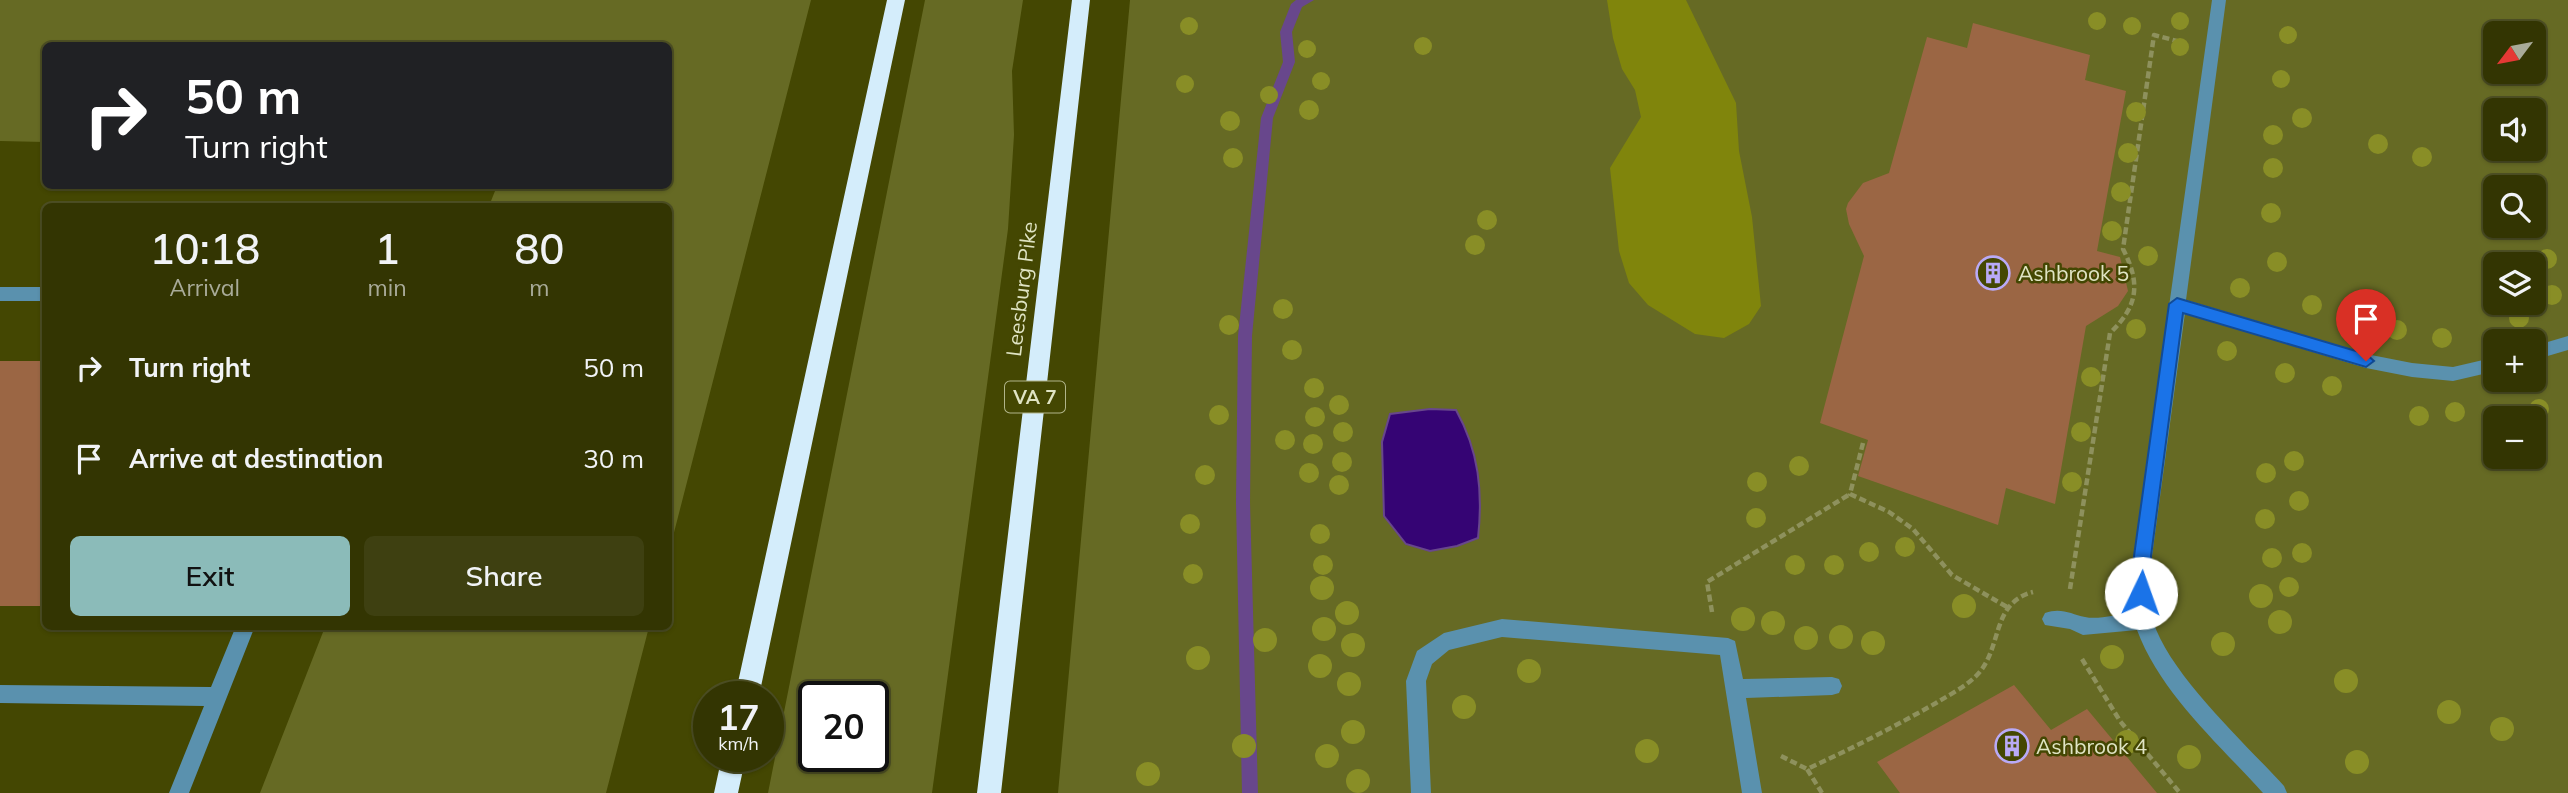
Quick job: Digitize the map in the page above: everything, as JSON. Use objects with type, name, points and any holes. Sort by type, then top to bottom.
[{"type":"highway","points":[[750,681],[896,0]]},
{"type":"highway","name":"Leesburg Pike","points":[[989,793],[1081,0]]},
{"type":"highway","points":[[726,793],[731,772]]},
{"type":"lane","points":[[2219,0],[2143,556],[2143,621],[2157,651],[2174,676],[2277,793]]},
{"type":"lane","points":[[0,294],[42,294]]},
{"type":"lane","points":[[2177,304],[2353,357],[2412,370],[2453,374],[2483,367]]},
{"type":"lane","points":[[2546,349],[2568,343]]},
{"type":"lane","points":[[2064,614],[2082,626],[2143,621]]},
{"type":"lane","points":[[1421,793],[1416,681],[1424,658],[1444,642],[1502,628],[1728,647],[1752,793]]},
{"type":"lane","points":[[179,793],[244,630]]},
{"type":"lane","points":[[1735,689],[1832,686]]},
{"type":"lane","points":[[0,694],[218,696]]},
{"type":"path","points":[[2064,614],[2110,333],[2125,319],[2137,292],[2136,275],[2123,249],[2154,35],[2212,50]]},
{"type":"path","points":[[1717,646],[1707,582],[1850,494],[1863,443]]},
{"type":"path","points":[[1850,494],[1889,512],[1913,529],[1952,575],[2007,607]]},
{"type":"path","points":[[1822,793],[1807,769],[1885,733],[1967,683],[1981,671],[2007,607],[2025,592],[2047,590],[2064,614],[2086,668],[2120,721],[2180,793]]},
{"type":"green space","points":[[0,0],[811,0],[672,540],[672,203],[490,203],[496,189],[672,189],[672,42],[42,42],[42,142],[0,141]]},
{"type":"green space","points":[[925,0],[1023,0],[1012,71],[1014,135],[1008,229],[932,793],[768,793],[772,772],[784,772],[784,712]]},
{"type":"green space","points":[[1130,0],[2568,0],[2568,793],[1058,793]]},
{"type":"green space","points":[[324,630],[648,630],[606,793],[260,793]]},
{"type":"shaded area","points":[[1607,0],[1686,0],[1736,103],[1739,151],[1752,217],[1761,306],[1749,324],[1724,338],[1695,334],[1648,305],[1629,283],[1619,251],[1610,168],[1641,117],[1635,90],[1622,69],[1613,38]]},
{"type":"shaded area","points":[[1430,409],[1456,410],[1464,425],[1478,472],[1480,504],[1478,538],[1457,546],[1430,551],[1406,544],[1384,516],[1382,442],[1390,414]]},
{"type":"building","name":"Ashbrook 5","points":[[1973,23],[2090,55],[2085,80],[2126,91],[2097,251],[2120,257],[2128,291],[2118,306],[2086,326],[2055,504],[2006,488],[1998,525],[1858,476],[1868,440],[1820,423],[1864,256],[1849,224],[1846,209],[1848,203],[1863,183],[1889,173],[1927,37],[1967,48]]},
{"type":"building","points":[[0,361],[42,361],[42,606],[0,606]]},
{"type":"building","name":"Ashbrook 4","points":[[2014,685],[2051,730],[2087,709],[2157,793],[1900,793],[1877,762]]},
{"type":"waterway","points":[[1250,793],[1243,502],[1245,336],[1267,118],[1289,62],[1286,32],[1297,4],[1308,0]]},
{"type":"place","name":"Ashbrook 5","points":[[1993,273]]},
{"type":"place","name":"Ashbrook 4","points":[[2012,746]]},
{"type":"route","points":[[2141,593],[2143,556],[2177,304],[2366,361]]}]
